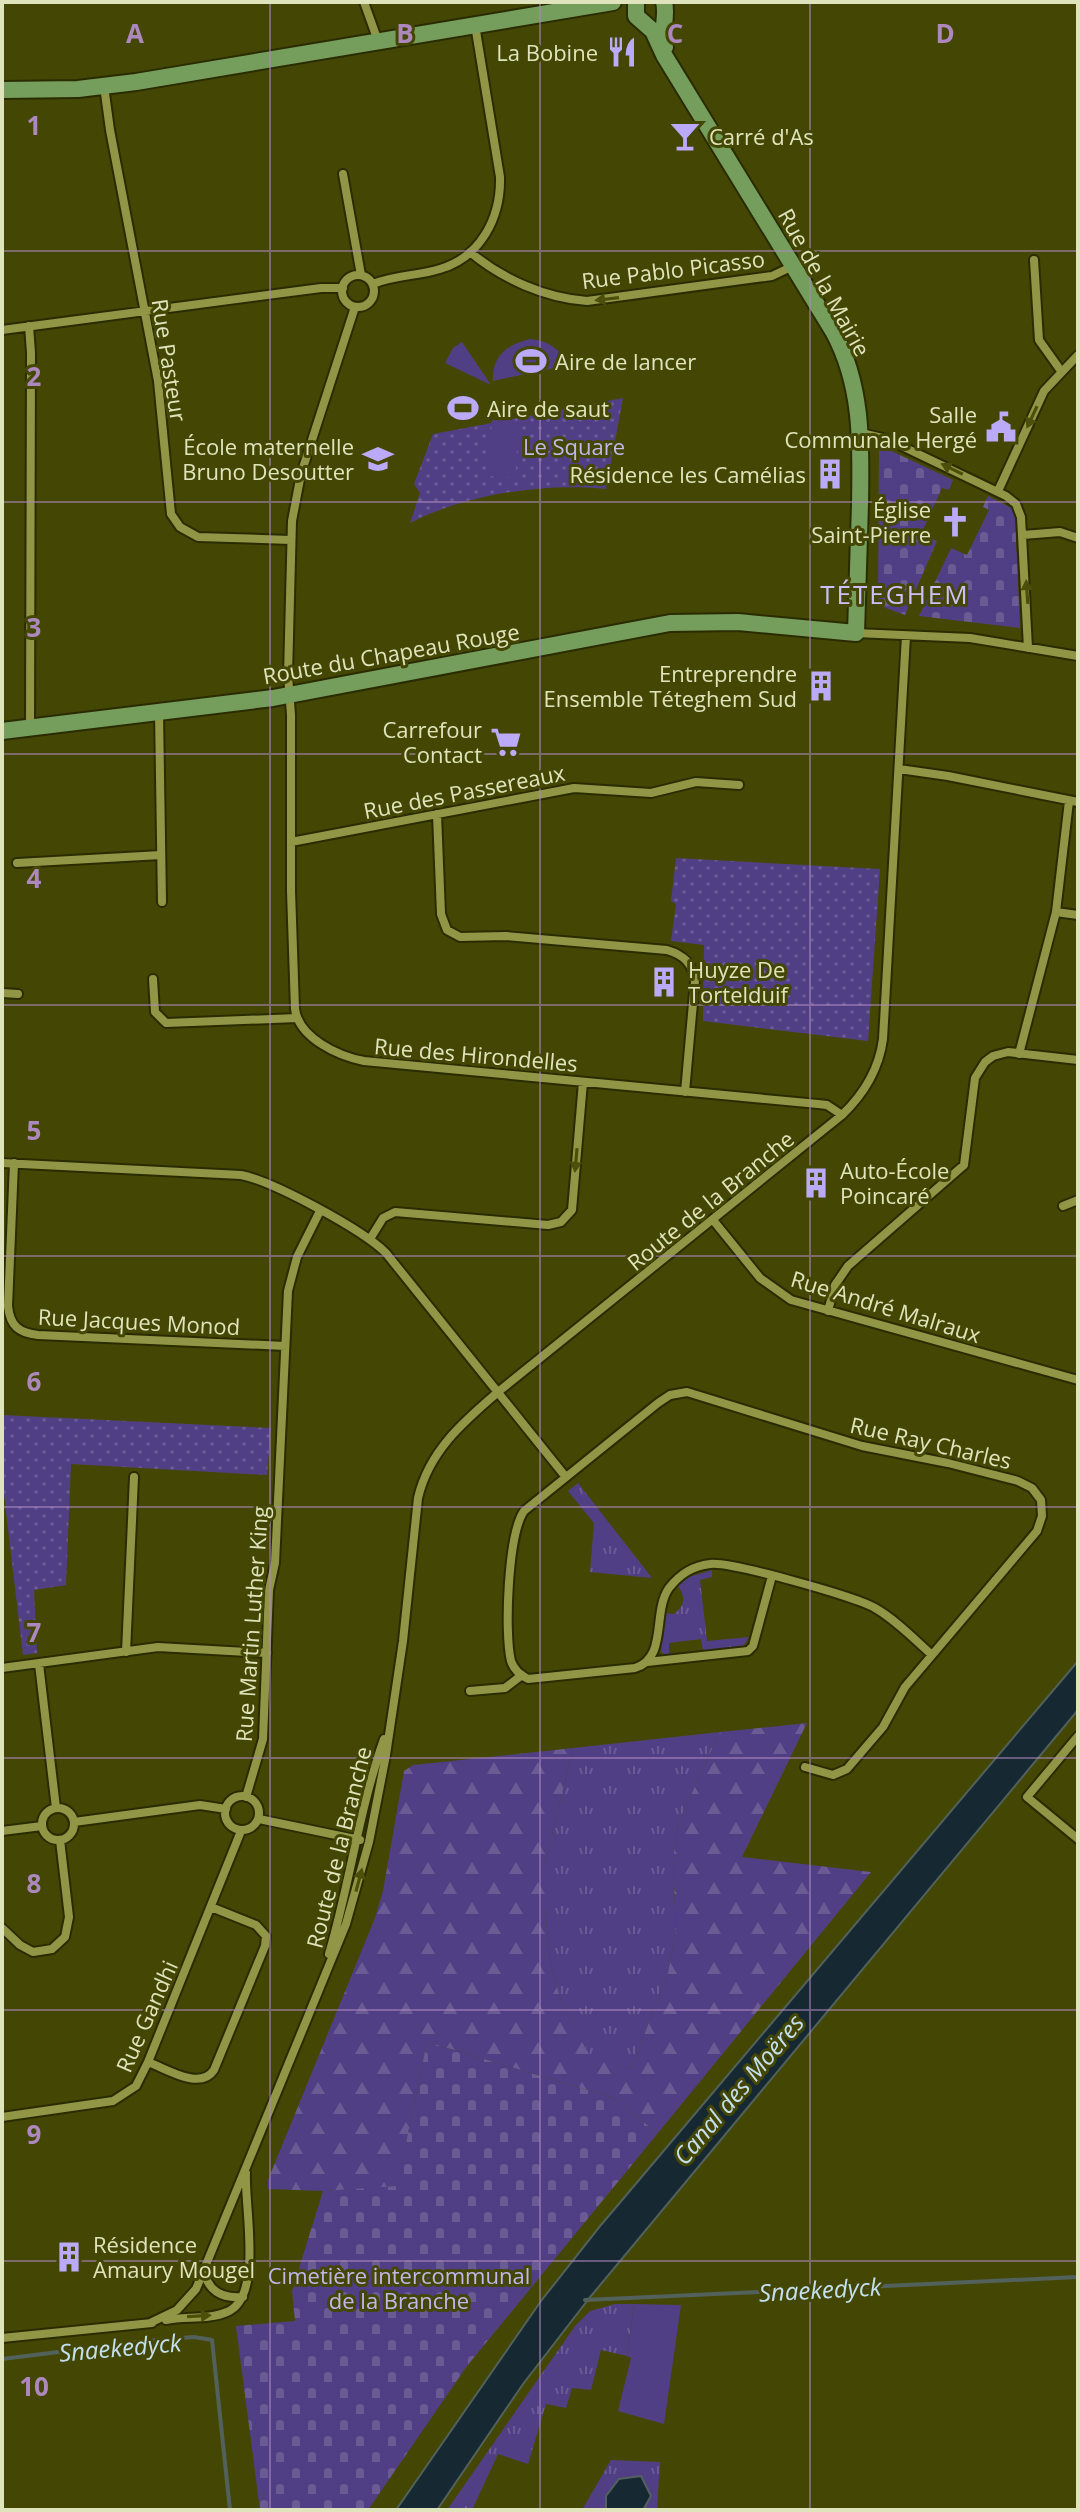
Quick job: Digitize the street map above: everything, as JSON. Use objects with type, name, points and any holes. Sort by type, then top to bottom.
[{"type":"street","points":[[364,2],[378,41]]},
{"type":"street","points":[[2,90],[78,89],[136,82],[613,2]]},
{"type":"street","points":[[627,2],[636,2]]},
{"type":"street","name":"Rue de la Mairie","points":[[636,2],[636,16],[647,24],[847,358],[861,433],[856,633]]},
{"type":"street","points":[[647,24],[659,22],[664,5]]},
{"type":"street","name":"Rue de la Mairie","points":[[664,5],[663,41],[677,74]]},
{"type":"street","points":[[373,284],[453,264],[470,252],[491,226],[500,191],[499,169],[475,24]]},
{"type":"street","points":[[2,81],[78,81],[104,85]]},
{"type":"street","name":"Rue Pasteur","points":[[104,85],[160,399],[167,496],[173,517],[185,531],[198,537],[291,540]]},
{"type":"street","points":[[343,174],[361,275],[373,284],[374,293],[371,301],[355,307],[345,300],[343,288],[349,278],[361,275]]},
{"type":"street","name":"Rue Pablo Picasso","points":[[470,252],[506,277],[562,297],[587,301],[772,276],[793,266]]},
{"type":"street","points":[[1034,260],[1039,340],[1061,371]]},
{"type":"street","points":[[2,330],[321,288],[343,288]]},
{"type":"street","points":[[153,979],[155,1012],[166,1023],[297,1018],[288,675],[293,510],[301,474],[355,307]]},
{"type":"street","points":[[29,326],[30,728]]},
{"type":"street","points":[[998,491],[1044,391],[1078,355]]},
{"type":"street","points":[[861,433],[887,439],[998,491],[1019,508],[1028,648]]},
{"type":"street","points":[[1023,535],[1060,532],[1078,538]]},
{"type":"street","name":"Route du Chapeau Rouge","points":[[2,731],[290,695],[663,624],[726,622],[856,633]]},
{"type":"street","points":[[856,633],[983,639],[1078,656]]},
{"type":"street","name":"Route de la Branche","points":[[150,2323],[172,2313],[196,2289],[346,1924],[369,1842],[403,1641],[416,1511],[423,1481],[433,1459],[449,1438],[498,1392],[842,1115],[867,1086],[882,1046],[906,636]]},
{"type":"street","points":[[159,713],[162,902]]},
{"type":"street","points":[[899,769],[1074,802],[1056,912],[1019,1054]]},
{"type":"street","name":"Rue des Passereaux","points":[[291,842],[574,788],[651,793],[696,782],[739,785]]},
{"type":"street","points":[[437,814],[441,914],[445,927],[453,935],[512,936],[667,950],[681,955],[688,962],[695,981],[685,1092]]},
{"type":"street","points":[[17,863],[161,855]]},
{"type":"street","points":[[1056,912],[1078,915]]},
{"type":"street","points":[[2,993],[18,994]]},
{"type":"street","name":"Rue des Hirondelles","points":[[297,1018],[310,1036],[359,1061],[827,1105],[842,1115]]},
{"type":"street","points":[[828,1311],[835,1285],[848,1266],[964,1165],[975,1078],[982,1065],[998,1054],[1078,1060]]},
{"type":"street","points":[[370,1239],[383,1218],[395,1212],[548,1225],[561,1222],[572,1210],[583,1082]]},
{"type":"street","points":[[2,1163],[241,1175],[271,1185],[320,1211],[370,1239],[386,1253],[565,1476]]},
{"type":"street","name":"Rue Jacques Monod","points":[[14,1163],[8,1306],[10,1320],[17,1328],[38,1335],[285,1346]]},
{"type":"street","points":[[1063,1206],[1078,1200]]},
{"type":"street","name":"Rue Martin Luther King","points":[[246,1797],[263,1739],[287,1299],[292,1270],[320,1211]]},
{"type":"street","name":"Rue André Malraux","points":[[713,1220],[770,1287],[791,1300],[1078,1380]]},
{"type":"street","name":"Rue Ray Charles","points":[[522,1675],[512,1663],[507,1623],[516,1527],[524,1511],[665,1398],[675,1394],[692,1392],[862,1446],[974,1469],[1029,1486],[1036,1492],[1042,1506],[1037,1531],[905,1687],[883,1727],[847,1769],[833,1775],[805,1767]]},
{"type":"street","points":[[126,1652],[134,1477]]},
{"type":"street","points":[[647,1662],[656,1646],[662,1602],[672,1585],[685,1572],[706,1564],[723,1563],[870,1605],[885,1614],[932,1655]]},
{"type":"street","points":[[470,1691],[505,1688],[522,1675],[536,1680],[635,1668],[647,1662],[748,1651],[753,1646],[772,1576]]},
{"type":"street","points":[[2,1668],[165,1647],[267,1653]]},
{"type":"street","points":[[39,1664],[56,1808]]},
{"type":"street","name":"Route de la Branche","points":[[323,1979],[369,1783],[390,1723]]},
{"type":"street","points":[[1078,1736],[1027,1797],[1078,1839]]},
{"type":"street","points":[[246,1797],[257,1805],[259,1819],[252,1828],[241,1831],[229,1823],[226,1809],[233,1800],[246,1797]]},
{"type":"street","points":[[74,1822],[200,1805],[226,1809]]},
{"type":"street","points":[[56,1808],[67,1811],[74,1822],[70,1835],[60,1840],[48,1837],[42,1826],[46,1814],[56,1808]]},
{"type":"street","points":[[259,1819],[369,1842]]},
{"type":"street","points":[[2,1831],[42,1826]]},
{"type":"street","name":"Rue Gandhi","points":[[2,2117],[113,2101],[136,2086],[241,1831]]},
{"type":"street","points":[[2,1928],[20,1945],[33,1952],[52,1949],[65,1937],[69,1917],[60,1840]]},
{"type":"street","points":[[148,2062],[194,2079],[208,2078],[254,1973],[266,1943],[264,1933],[256,1925],[211,1907]]},
{"type":"street","name":"Route de la Branche","points":[[2,2338],[150,2323],[223,2314],[232,2310],[243,2297],[249,2275],[246,2167]]},
{"type":"street","points":[[204,2268],[206,2279],[216,2293],[228,2298],[243,2297]]},
{"type":"green space","name":"Aire de lancer","points":[[530,339],[553,346],[568,365],[493,381],[495,364],[502,352]]},
{"type":"green space","name":"Aire de lancer","points":[[462,342],[491,385],[445,363],[453,348]]},
{"type":"green space","name":"Le Square","points":[[623,398],[606,489],[558,487],[505,493],[455,505],[410,523],[420,493],[414,484],[433,434]]},
{"type":"green space","points":[[492,420],[519,421],[515,478],[488,476]]},
{"type":"green space","points":[[879,447],[953,480],[949,490],[942,488],[921,534],[937,541],[905,615],[878,605]]},
{"type":"green space","points":[[988,496],[1011,508],[1015,515],[1020,628],[919,616],[951,548],[967,555],[989,510],[983,507]]},
{"type":"green space","points":[[676,858],[880,869],[868,1041],[703,1021],[704,945],[671,941],[676,904],[671,901]]},
{"type":"green space","points":[[2,1415],[271,1428],[267,1475],[71,1464],[66,1585],[34,1590],[37,1653],[23,1655],[2,1478]]},
{"type":"green space","points":[[578,1483],[652,1578],[590,1572],[594,1523],[568,1491]]},
{"type":"green space","points":[[712,1570],[712,1577],[700,1580],[707,1641],[749,1637],[742,1648],[703,1651],[701,1639],[669,1643],[669,1655],[664,1655],[661,1651],[664,1613],[674,1614],[682,1604],[683,1597],[678,1586],[689,1577]]},
{"type":"green space","points":[[807,1723],[742,1857],[871,1872],[658,2133],[611,2097],[427,2042],[397,2187],[323,2191],[268,2189],[268,2180],[375,1918],[383,1891],[404,1771],[413,1765],[573,1748],[545,1864],[550,1961],[561,2001],[592,2057],[631,2069],[668,1973],[676,1932],[673,1859],[678,1823],[720,1732]]},
{"type":"green space","points":[[720,1732],[678,1823],[673,1859],[676,1932],[668,1973],[631,2069],[592,2058],[561,2001],[550,1961],[545,1908],[545,1864],[573,1748]]},
{"type":"green space","name":"Cimetière intercommunal de la Branche","points":[[427,2042],[611,2097],[658,2133],[467,2366],[368,2510],[260,2510],[236,2326],[295,2321],[292,2291],[323,2191],[397,2186]]},
{"type":"green space","points":[[615,2304],[634,2304],[627,2356],[601,2350],[591,2390],[572,2388],[566,2408],[546,2404],[528,2464],[498,2454],[472,2510],[447,2510],[575,2326],[590,2311]]},
{"type":"green space","points":[[634,2304],[681,2305],[664,2424],[618,2411],[631,2358],[627,2356]]},
{"type":"green space","points":[[611,2460],[660,2462],[657,2510],[582,2510]]},
{"type":"water","name":"Canal des Moëres","points":[[1078,1661],[1078,1710],[591,2296],[523,2384],[437,2510],[396,2510],[541,2301],[601,2225]]},
{"type":"water","points":[[641,2476],[651,2496],[643,2510],[606,2510],[606,2496],[619,2479]]},
{"type":"waterway","name":"Snaekedyck","points":[[585,2300],[1078,2277]]},
{"type":"waterway","name":"Snaekedyck","points":[[2,2359],[155,2340],[194,2337],[212,2340],[230,2510]]},
{"type":"place","name":"La Bobine","points":[[622,52]]},
{"type":"place","name":"Carré d'As","points":[[685,136]]},
{"type":"place","name":"Aire de lancer","points":[[531,361]]},
{"type":"place","name":"Aire de saut","points":[[463,408]]},
{"type":"place","name":"Salle Communale Hergé","points":[[1001,427]]},
{"type":"place","name":"École maternelle Bruno Desoutter","points":[[378,459]]},
{"type":"place","name":"Résidence les Camélias","points":[[830,474]]},
{"type":"place","name":"Église Saint-Pierre","points":[[955,522]]},
{"type":"place","name":"Entreprendre Ensemble Téteghem Sud","points":[[821,686]]},
{"type":"place","name":"Carrefour Contact","points":[[506,742]]},
{"type":"place","name":"Huyze De Tortelduif","points":[[664,982]]},
{"type":"place","name":"Auto-École Poincaré","points":[[816,1183]]},
{"type":"place","name":"Résidence Amaury Mougel","points":[[69,2257]]},
{"type":"district","name":"TÉTEGHEM","points":[[895,594]]}]
